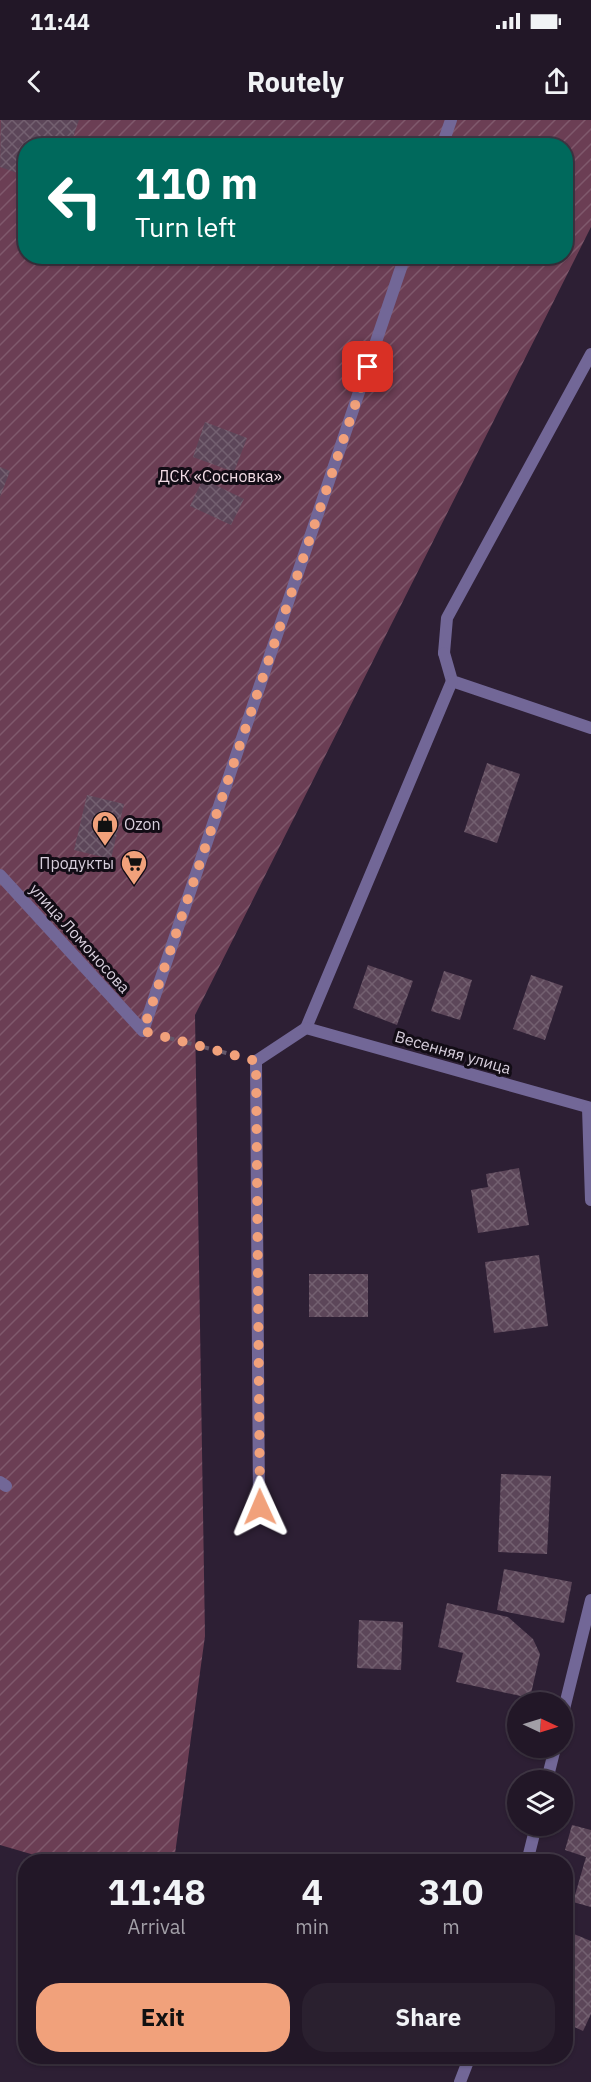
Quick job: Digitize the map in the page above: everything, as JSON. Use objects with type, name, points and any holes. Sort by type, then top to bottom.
[{"type":"street","points":[[445,138],[451,120]]},
{"type":"street","name":"улица Ломоносова","points":[[0,875],[143,1031],[402,264]]},
{"type":"street","points":[[260,1507],[256,1061],[306,1028],[452,681],[444,653],[447,618],[591,354]]},
{"type":"street","points":[[452,681],[591,728]]},
{"type":"street","name":"Весенняя улица","points":[[306,1028],[589,1108]]},
{"type":"street","points":[[589,1108],[591,1200]]},
{"type":"street","points":[[568,1692],[591,1600]]},
{"type":"street","points":[[529,1854],[534,1836]]},
{"type":"street","points":[[460,2082],[467,2064]]},
{"type":"path","points":[[143,1031],[256,1061]]},
{"type":"green space","name":"ДСК «Сосновка»","points":[[0,120],[591,120],[591,227],[573,263],[573,138],[18,138],[18,264],[572,264],[195,1015],[205,1636],[175,1854],[31,1854],[0,1845]]},
{"type":"building","points":[[1,120],[79,120],[73,138],[18,138],[18,173],[0,167]]},
{"type":"building","points":[[205,422],[247,438],[234,472],[193,457]]},
{"type":"building","points":[[0,467],[10,471],[0,497]]},
{"type":"building","points":[[203,479],[244,499],[231,525],[190,506]]},
{"type":"building","points":[[487,763],[520,774],[497,843],[464,832]]},
{"type":"building","points":[[87,795],[124,804],[111,859],[74,850]]},
{"type":"building","points":[[368,965],[413,981],[397,1025],[353,1008]]},
{"type":"building","points":[[444,971],[472,980],[460,1020],[431,1011]]},
{"type":"building","points":[[531,975],[563,986],[545,1040],[513,1029]]},
{"type":"building","points":[[519,1168],[529,1225],[478,1233],[471,1190],[488,1187],[486,1174]]},
{"type":"building","points":[[539,1255],[548,1326],[494,1333],[485,1262]]},
{"type":"building","points":[[309,1274],[368,1274],[368,1317],[309,1317]]},
{"type":"building","points":[[501,1474],[551,1476],[547,1554],[498,1552]]},
{"type":"building","points":[[504,1569],[572,1582],[564,1623],[497,1610]]},
{"type":"building","points":[[447,1603],[508,1617],[533,1639],[540,1654],[531,1692],[507,1693],[456,1682],[463,1653],[438,1647]]},
{"type":"building","points":[[359,1620],[403,1622],[401,1670],[357,1668]]},
{"type":"building","points":[[573,1825],[591,1830],[591,1907],[573,1902],[586,1857],[565,1850],[569,1836],[573,1836]]},
{"type":"building","points":[[573,1934],[591,1941],[591,2014],[583,2031],[573,2026]]},
{"type":"place","name":"Ozon","points":[[105,847]]},
{"type":"place","name":"Продукты","points":[[134,886]]},
{"type":"route","points":[[260,1507],[256,1061],[143,1031],[368,367]]}]
